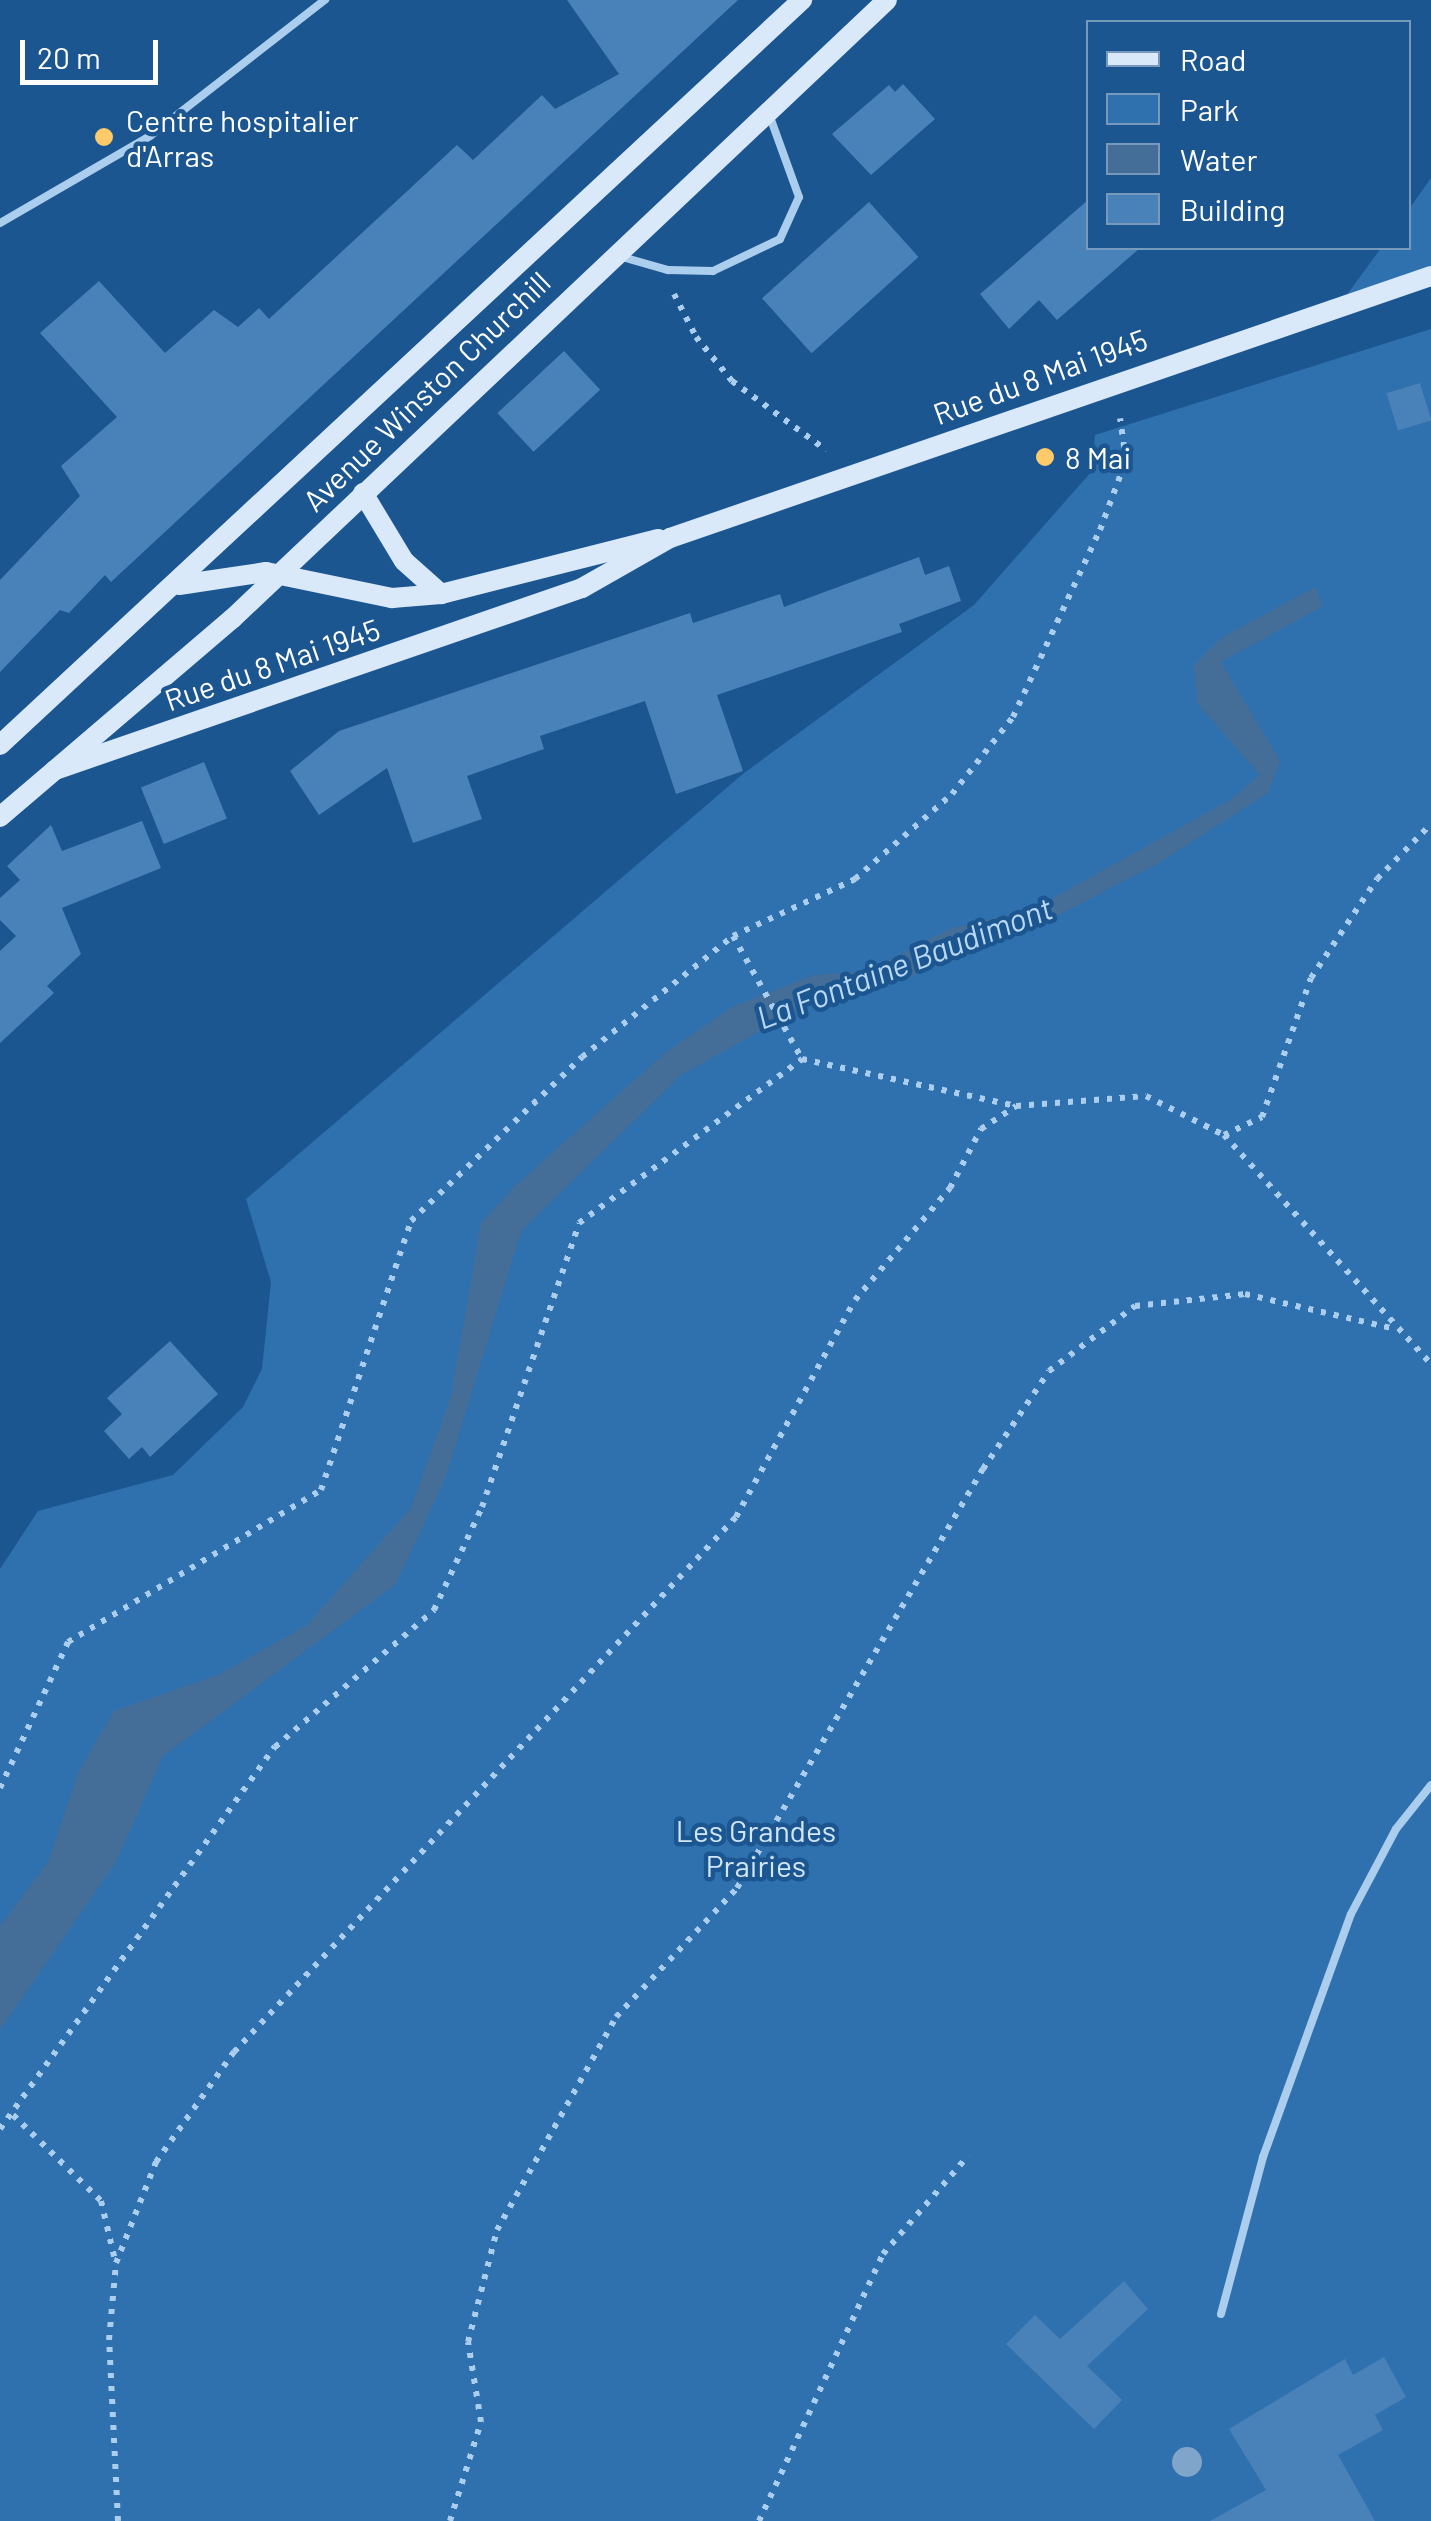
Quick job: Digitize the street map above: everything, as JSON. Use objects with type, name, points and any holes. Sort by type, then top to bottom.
[{"type":"main road","name":"Avenue Winston Churchill","points":[[0,745],[176,586],[802,0]]},
{"type":"main road","name":"Avenue Winston Churchill","points":[[0,817],[279,574],[613,254],[886,0]]},
{"type":"main road","name":"Rue du 8 Mai 1945","points":[[55,770],[582,588],[670,538],[1431,276]]},
{"type":"main road","points":[[363,493],[404,561],[441,594]]},
{"type":"main road","name":"Rue du 8 Mai 1945","points":[[176,586],[279,574],[392,598],[441,594],[614,545],[670,538]]},
{"type":"lane","points":[[0,223],[163,128],[325,0]]},
{"type":"lane","points":[[613,254],[668,270],[713,271],[750,259],[790,226],[797,184],[767,110]]},
{"type":"lane","points":[[1221,2314],[1262,2158],[1351,1914],[1396,1829],[1431,1785]]},
{"type":"path","points":[[668,270],[711,359],[852,476]]},
{"type":"path","points":[[0,1788],[68,1642],[321,1490],[410,1221],[582,1057],[733,936],[855,880],[952,794],[1013,717],[1126,460],[1114,382]]},
{"type":"path","points":[[1224,1136],[1262,1117],[1311,978],[1377,879],[1431,824]]},
{"type":"path","points":[[733,936],[780,1026],[802,1059],[1016,1106],[1146,1096],[1224,1136],[1431,1364]]},
{"type":"path","points":[[0,2128],[275,1746],[434,1610],[482,1506],[579,1224],[802,1059]]},
{"type":"path","points":[[118,2521],[109,2340],[116,2264],[156,2162],[234,2052],[736,1517],[856,1300],[950,1188],[981,1129],[1016,1106]]},
{"type":"path","points":[[450,2521],[481,2422],[468,2342],[497,2230],[616,2018],[737,1888],[983,1468],[1049,1371],[1136,1306],[1245,1294],[1399,1330]]},
{"type":"path","points":[[13,2115],[101,2201],[116,2264]]},
{"type":"path","points":[[760,2521],[884,2254],[968,2156]]},
{"type":"green space","points":[[1431,178],[1431,276],[1338,307],[1380,250],[1411,250],[1411,206]]},
{"type":"green space","name":"Les Grandes Prairies","points":[[1431,329],[1431,2521],[0,2521],[0,1569],[38,1511],[173,1475],[243,1407],[262,1369],[271,1282],[246,1199],[744,773],[974,605],[1092,471],[1095,435]]},
{"type":"water","name":"La Fontaine Baudimont","points":[[1315,587],[1323,606],[1221,662],[1280,761],[1268,793],[1157,864],[1033,928],[894,983],[803,1007],[681,1075],[521,1231],[446,1476],[396,1584],[163,1756],[116,1862],[0,2030],[0,1926],[48,1862],[79,1771],[114,1711],[218,1675],[307,1625],[411,1508],[451,1396],[481,1223],[515,1186],[665,1053],[732,1007],[814,975],[868,971],[949,929],[1033,909],[1230,800],[1260,775],[1197,703],[1194,665],[1221,638]]},
{"type":"building","points":[[567,0],[738,0],[111,582],[105,575],[69,613],[60,610],[0,672],[0,580],[80,496],[61,466],[117,417],[40,333],[99,281],[165,353],[214,310],[238,327],[259,308],[269,319],[457,145],[473,160],[542,95],[555,109],[619,74]]},
{"type":"building","points":[[903,84],[935,119],[871,175],[832,134],[889,85],[895,92]]},
{"type":"building","points":[[869,202],[919,257],[812,353],[762,298]]},
{"type":"building","points":[[1086,202],[1086,250],[1138,250],[1057,320],[1039,300],[1009,329],[980,294]]},
{"type":"building","points":[[564,351],[600,390],[534,452],[497,413]]},
{"type":"building","points":[[1420,383],[1431,420],[1398,431],[1387,393]]},
{"type":"building","points":[[919,557],[925,575],[949,566],[961,601],[899,624],[902,632],[717,695],[743,771],[676,794],[645,701],[540,736],[544,749],[467,776],[482,819],[413,843],[387,768],[319,815],[290,771],[339,731],[690,613],[693,623],[780,594],[784,607]]},
{"type":"building","points":[[204,762],[227,819],[164,844],[141,787]]},
{"type":"building","points":[[142,821],[161,868],[62,908],[81,954],[47,986],[54,993],[0,1043],[0,951],[16,936],[0,920],[0,898],[20,880],[7,866],[51,825],[62,851]]},
{"type":"building","points":[[170,1341],[218,1394],[150,1457],[142,1447],[129,1459],[104,1431],[122,1414],[107,1398]]},
{"type":"building","points":[[1124,2281],[1148,2309],[1087,2366],[1122,2400],[1094,2429],[1006,2344],[1035,2315],[1060,2339]]},
{"type":"building","points":[[1384,2357],[1406,2397],[1375,2415],[1383,2430],[1338,2455],[1375,2521],[1210,2521],[1266,2490],[1229,2429],[1345,2359],[1353,2375]]},
{"type":"place","name":"Centre hospitalier d'Arras","points":[[104,137]]},
{"type":"place","name":"8 Mai","points":[[1045,457]]}]
